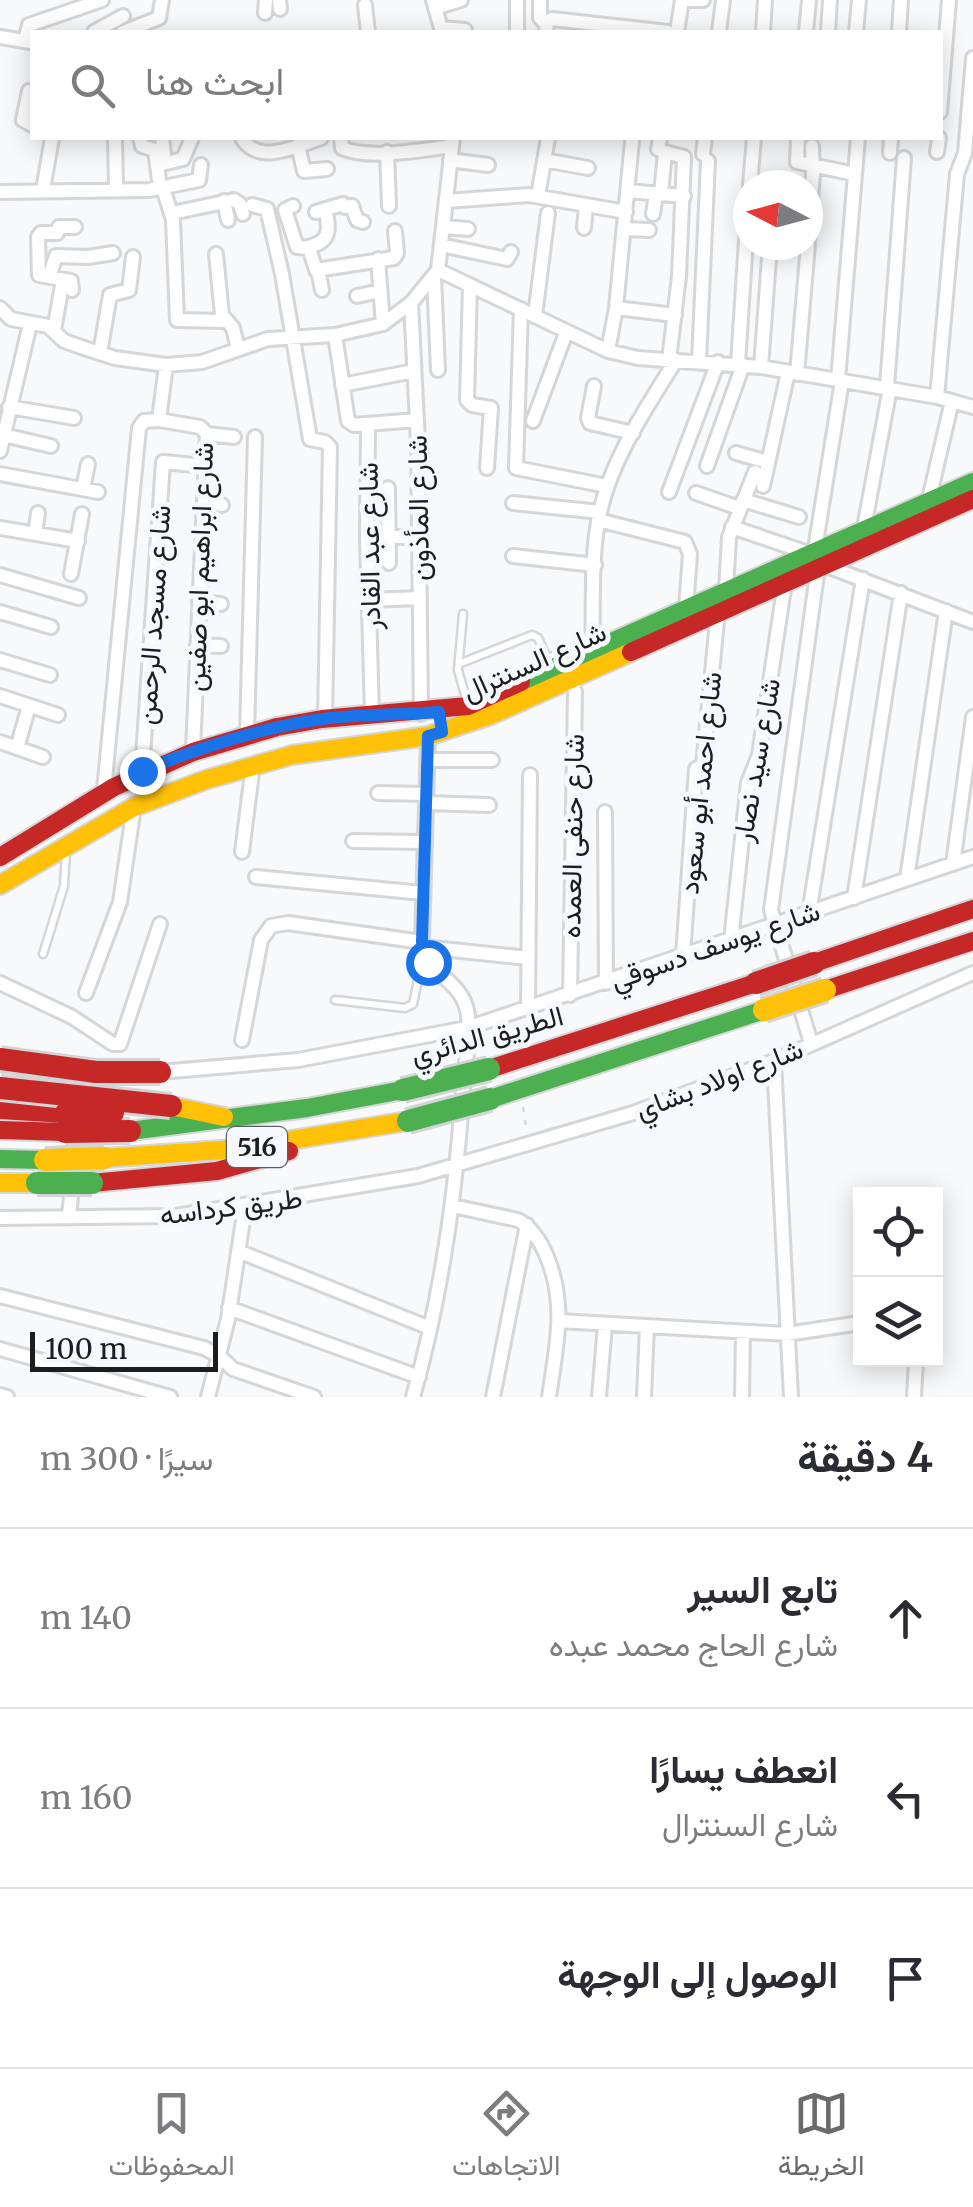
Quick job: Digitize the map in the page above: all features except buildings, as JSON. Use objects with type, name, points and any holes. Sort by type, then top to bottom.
[{"type":"main road","name":"شارع السنترال","points":[[432,731],[468,706],[581,650],[686,608],[785,582],[864,528],[973,482]]},
{"type":"main road","name":"شارع السنترال","points":[[0,885],[134,807],[253,765],[336,746],[432,731],[491,715],[722,600],[816,558],[973,499]]},
{"type":"main road","name":"شارع السنترال","points":[[0,857],[104,790],[142,771],[247,734],[372,714],[432,731]]},
{"type":"main road","name":"الطريق الدائري","points":[[0,1130],[65,1123],[130,1131],[403,1090],[488,1069],[973,910]]},
{"type":"main road","name":"516","points":[[0,1159],[208,1152],[326,1137],[408,1121],[490,1099],[973,941]]},
{"type":"main road","points":[[0,1057],[82,1071],[160,1072]]},
{"type":"main road","points":[[0,1088],[190,1107],[227,1118]]},
{"type":"main road","points":[[0,1110],[65,1123],[172,1106]]},
{"type":"main road","points":[[0,1184],[92,1183],[217,1173],[262,1162],[326,1137]]},
{"type":"street","points":[[0,37],[28,41],[28,25],[102,0]]},
{"type":"street","points":[[129,30],[158,18],[162,0]]},
{"type":"street","points":[[460,0],[434,4],[441,30],[465,30]]},
{"type":"street","points":[[516,30],[517,0]]},
{"type":"street","points":[[540,0],[540,18],[546,28],[552,19],[617,30]]},
{"type":"street","points":[[677,30],[682,0],[703,0]]},
{"type":"street","points":[[718,30],[723,0]]},
{"type":"street","points":[[762,30],[765,0]]},
{"type":"street","points":[[806,30],[808,0]]},
{"type":"street","points":[[828,30],[830,0]]},
{"type":"street","points":[[856,30],[859,0]]},
{"type":"street","points":[[898,30],[901,0]]},
{"type":"street","points":[[943,75],[949,0]]},
{"type":"street","points":[[364,5],[368,30]]},
{"type":"street","points":[[98,30],[123,16]]},
{"type":"street","points":[[929,499],[945,399],[957,174],[963,164],[973,58]]},
{"type":"street","points":[[29,90],[23,120],[30,124]]},
{"type":"street","points":[[43,190],[52,140]]},
{"type":"street","points":[[115,140],[116,188]]},
{"type":"street","points":[[140,140],[142,146],[154,148],[162,164]]},
{"type":"street","points":[[162,140],[162,188],[172,213],[177,320],[233,322]]},
{"type":"street","points":[[162,164],[183,159],[191,140]]},
{"type":"street","points":[[243,140],[262,152],[282,151],[314,140]]},
{"type":"street","points":[[341,140],[343,150],[357,144],[387,152],[452,148],[488,165]]},
{"type":"street","points":[[538,196],[548,140]]},
{"type":"street","points":[[581,650],[599,516],[607,486],[672,360],[684,158],[658,149],[660,140]]},
{"type":"street","points":[[698,361],[705,140]]},
{"type":"street","points":[[751,170],[754,140]]},
{"type":"street","points":[[811,1043],[771,902],[840,380],[858,140]]},
{"type":"street","points":[[864,528],[889,388],[897,156],[892,140]]},
{"type":"street","points":[[608,351],[616,308],[632,141]]},
{"type":"street","points":[[807,142],[796,160],[855,174]]},
{"type":"street","points":[[807,142],[813,170]]},
{"type":"street","points":[[298,146],[304,171],[327,170]]},
{"type":"street","points":[[438,370],[436,273],[452,148]]},
{"type":"street","points":[[387,152],[389,206]]},
{"type":"street","points":[[654,214],[665,152]]},
{"type":"street","points":[[544,160],[588,168]]},
{"type":"street","points":[[0,192],[162,188],[199,180],[201,165]]},
{"type":"street","points":[[228,220],[227,201],[234,183]]},
{"type":"street","points":[[628,191],[684,196]]},
{"type":"street","points":[[446,202],[538,196],[626,212]]},
{"type":"street","points":[[172,213],[227,201],[247,210],[266,209],[294,339],[310,439],[328,443],[325,719]]},
{"type":"street","points":[[292,206],[285,210],[285,216],[297,247],[318,245],[328,236],[330,226],[320,210],[343,204],[352,206],[356,220],[363,222]]},
{"type":"street","points":[[584,228],[586,205]]},
{"type":"street","points":[[535,316],[548,213]]},
{"type":"street","points":[[61,283],[39,273],[39,236],[57,233],[60,227],[75,227]]},
{"type":"street","points":[[443,227],[468,229]]},
{"type":"street","points":[[624,230],[649,230]]},
{"type":"street","points":[[318,270],[397,256],[395,231]]},
{"type":"street","points":[[440,245],[507,260],[511,252]]},
{"type":"street","points":[[308,247],[322,290]]},
{"type":"street","points":[[54,330],[61,283],[56,256],[88,257],[113,252]]},
{"type":"street","points":[[216,254],[238,349]]},
{"type":"street","points":[[100,353],[110,296],[129,290],[133,258]]},
{"type":"street","points":[[378,259],[383,324]]},
{"type":"street","points":[[708,466],[740,364],[745,260]]},
{"type":"street","points":[[761,367],[769,260]]},
{"type":"street","points":[[763,486],[793,373],[806,260]]},
{"type":"street","points":[[436,273],[470,285],[608,351],[761,367],[889,388],[973,407]]},
{"type":"street","points":[[0,308],[11,320],[54,330],[64,340],[100,353],[166,365],[202,362],[268,339],[335,335],[383,324],[411,302],[436,273]]},
{"type":"street","points":[[470,285],[468,400],[470,404],[491,408],[487,468]]},
{"type":"street","points":[[356,296],[380,291]]},
{"type":"street","name":"شارع المأذون","points":[[411,302],[420,598],[432,731],[424,842],[423,947]]},
{"type":"street","points":[[616,308],[675,315]]},
{"type":"street","points":[[521,309],[515,465],[520,470],[607,486]]},
{"type":"street","points":[[0,451],[6,402],[30,324]]},
{"type":"street","points":[[534,421],[566,333]]},
{"type":"street","name":"شارع عبد القادر","points":[[335,335],[348,421],[354,425],[367,424],[372,714]]},
{"type":"street","points":[[669,492],[718,362]]},
{"type":"street","points":[[104,790],[139,428],[144,421],[159,420],[166,365]]},
{"type":"street","points":[[342,385],[414,371]]},
{"type":"street","points":[[594,386],[590,423],[634,433]]},
{"type":"street","points":[[6,402],[74,418]]},
{"type":"street","points":[[700,410],[724,418]]},
{"type":"street","name":"شارع ابراهيم ابو صفين","points":[[159,420],[200,427],[207,434],[193,750]]},
{"type":"street","points":[[367,424],[417,420]]},
{"type":"street","points":[[207,434],[234,436]]},
{"type":"street","points":[[3,435],[50,446]]},
{"type":"street","points":[[247,734],[255,438]]},
{"type":"street","points":[[736,453],[768,462]]},
{"type":"street","name":"شارع مسجد الرحمن","points":[[142,771],[162,476],[166,460],[205,466]]},
{"type":"street","points":[[0,474],[91,490],[88,464]]},
{"type":"street","name":"شارع احمد أبو سعود","points":[[683,956],[696,769],[703,765],[732,527],[755,472]]},
{"type":"street","points":[[388,488],[389,563]]},
{"type":"street","points":[[696,494],[799,517]]},
{"type":"street","points":[[204,503],[222,505]]},
{"type":"street","points":[[513,503],[599,516],[685,542],[690,554],[686,608]]},
{"type":"street","points":[[35,534],[38,512]]},
{"type":"street","points":[[72,574],[82,514]]},
{"type":"street","points":[[732,527],[973,622]]},
{"type":"street","points":[[0,528],[78,541]]},
{"type":"street","points":[[389,537],[418,536]]},
{"type":"street","points":[[513,556],[595,565]]},
{"type":"street","points":[[0,574],[79,598]]},
{"type":"street","points":[[810,913],[863,579]]},
{"type":"street","name":"شارع سيد نصار","points":[[730,940],[748,783],[759,755],[785,582]]},
{"type":"street","points":[[854,898],[900,594]]},
{"type":"street","points":[[368,600],[420,598]]},
{"type":"street","points":[[199,602],[221,604]]},
{"type":"street","points":[[907,879],[946,611]]},
{"type":"street","points":[[0,612],[51,627]]},
{"type":"street","points":[[198,645],[220,646]]},
{"type":"street","points":[[0,660],[50,675]]},
{"type":"street","name":"شارع حنفى العمده","points":[[570,995],[575,692],[571,677]]},
{"type":"street","points":[[0,696],[58,715]]},
{"type":"street","points":[[17,748],[29,706]]},
{"type":"street","points":[[952,864],[973,716]]},
{"type":"street","points":[[432,731],[492,760]]},
{"type":"street","points":[[0,742],[44,757]]},
{"type":"street","points":[[242,852],[253,765]]},
{"type":"street","points":[[528,1009],[530,776]]},
{"type":"street","points":[[378,793],[489,804]]},
{"type":"street","points":[[86,993],[120,902],[134,807]]},
{"type":"street","points":[[605,812],[606,983]]},
{"type":"street","points":[[353,841],[424,842]]},
{"type":"street","name":"شارع يوسف دسوقي","points":[[160,1072],[298,1060],[467,1028],[973,857]]},
{"type":"street","points":[[256,877],[423,893]]},
{"type":"street","points":[[242,1040],[261,940],[271,926],[288,923],[423,947],[528,958]]},
{"type":"street","points":[[0,983],[72,1017],[113,1044],[120,1044],[160,924]]},
{"type":"street","points":[[413,1397],[453,1206],[467,1028],[462,997],[457,988],[434,970],[423,947]]},
{"type":"street","name":"شارع اولاد بشاي","points":[[458,1164],[634,1113],[774,1060],[973,973]]},
{"type":"street","points":[[0,1057],[76,1064],[84,1070],[69,1216]]},
{"type":"street","points":[[774,1060],[791,1397]]},
{"type":"street","name":"طريق كرداسه","points":[[0,1218],[176,1216],[379,1184],[458,1164]]},
{"type":"street","points":[[453,1206],[527,1225],[544,1250],[556,1279],[560,1321],[548,1397]]},
{"type":"street","points":[[208,1397],[229,1308],[245,1207]]},
{"type":"street","points":[[493,1397],[527,1225]]},
{"type":"street","points":[[238,1250],[430,1328]]},
{"type":"street","points":[[0,1296],[204,1348],[233,1369],[314,1397]]},
{"type":"street","points":[[229,1308],[418,1377]]},
{"type":"street","points":[[560,1321],[787,1334],[853,1324]]},
{"type":"street","points":[[599,1397],[606,1324]]},
{"type":"street","points":[[644,1397],[647,1326]]},
{"type":"street","points":[[742,1397],[743,1332]]},
{"type":"street","points":[[0,1348],[170,1397]]},
{"type":"street","points":[[914,1397],[916,1367]]},
{"type":"lane","points":[[463,614],[458,670],[468,706]]},
{"type":"lane","points":[[461,663],[534,635],[546,658],[581,650]]},
{"type":"lane","points":[[42,954],[64,886],[67,845]]},
{"type":"lane","points":[[336,1000],[405,1008],[413,1004],[423,947]]},
{"type":"path","points":[[523,1110],[528,1138]]},
{"type":"traffic: fast","points":[[521,682],[973,482]]},
{"type":"traffic: fast","points":[[490,1099],[764,1010]]},
{"type":"traffic: fast","points":[[403,1090],[489,1069]]},
{"type":"traffic: fast","points":[[130,1131],[307,1108],[403,1090]]},
{"type":"traffic: fast","points":[[408,1121],[490,1099]]},
{"type":"traffic: fast","points":[[0,1159],[45,1160]]},
{"type":"traffic: fast","points":[[37,1183],[92,1183]]},
{"type":"traffic: slow","points":[[0,885],[134,807],[205,780],[292,755],[428,736],[491,715],[631,652]]},
{"type":"traffic: slow","points":[[764,1010],[825,990]]},
{"type":"traffic: slow","points":[[171,1106],[224,1117]]},
{"type":"traffic: slow","points":[[104,1158],[237,1149],[408,1121]]},
{"type":"traffic: slow","points":[[45,1160],[104,1158]]},
{"type":"traffic: slow","points":[[0,1183],[37,1183]]},
{"type":"traffic: jam","points":[[631,652],[973,499]]},
{"type":"traffic: jam","points":[[0,857],[114,787],[193,752],[277,727],[322,719],[468,706],[521,682]]},
{"type":"traffic: jam","points":[[814,963],[973,909]]},
{"type":"traffic: jam","points":[[825,990],[973,941]]},
{"type":"traffic: jam","points":[[756,983],[814,963]]},
{"type":"traffic: jam","points":[[489,1069],[756,983]]},
{"type":"traffic: jam","points":[[0,1059],[96,1072],[160,1072]]},
{"type":"traffic: jam","points":[[0,1088],[171,1106]]},
{"type":"traffic: jam","points":[[0,1110],[65,1114]]},
{"type":"traffic: jam","points":[[65,1114],[113,1113]]},
{"type":"traffic: jam","points":[[0,1130],[65,1132]]},
{"type":"traffic: jam","points":[[65,1132],[130,1131]]},
{"type":"traffic: jam","points":[[92,1183],[217,1171],[289,1151]]},
{"type":"route","points":[[142,771],[193,750],[286,725],[372,714],[439,712],[442,732],[428,736],[422,942],[428,962]]}]
